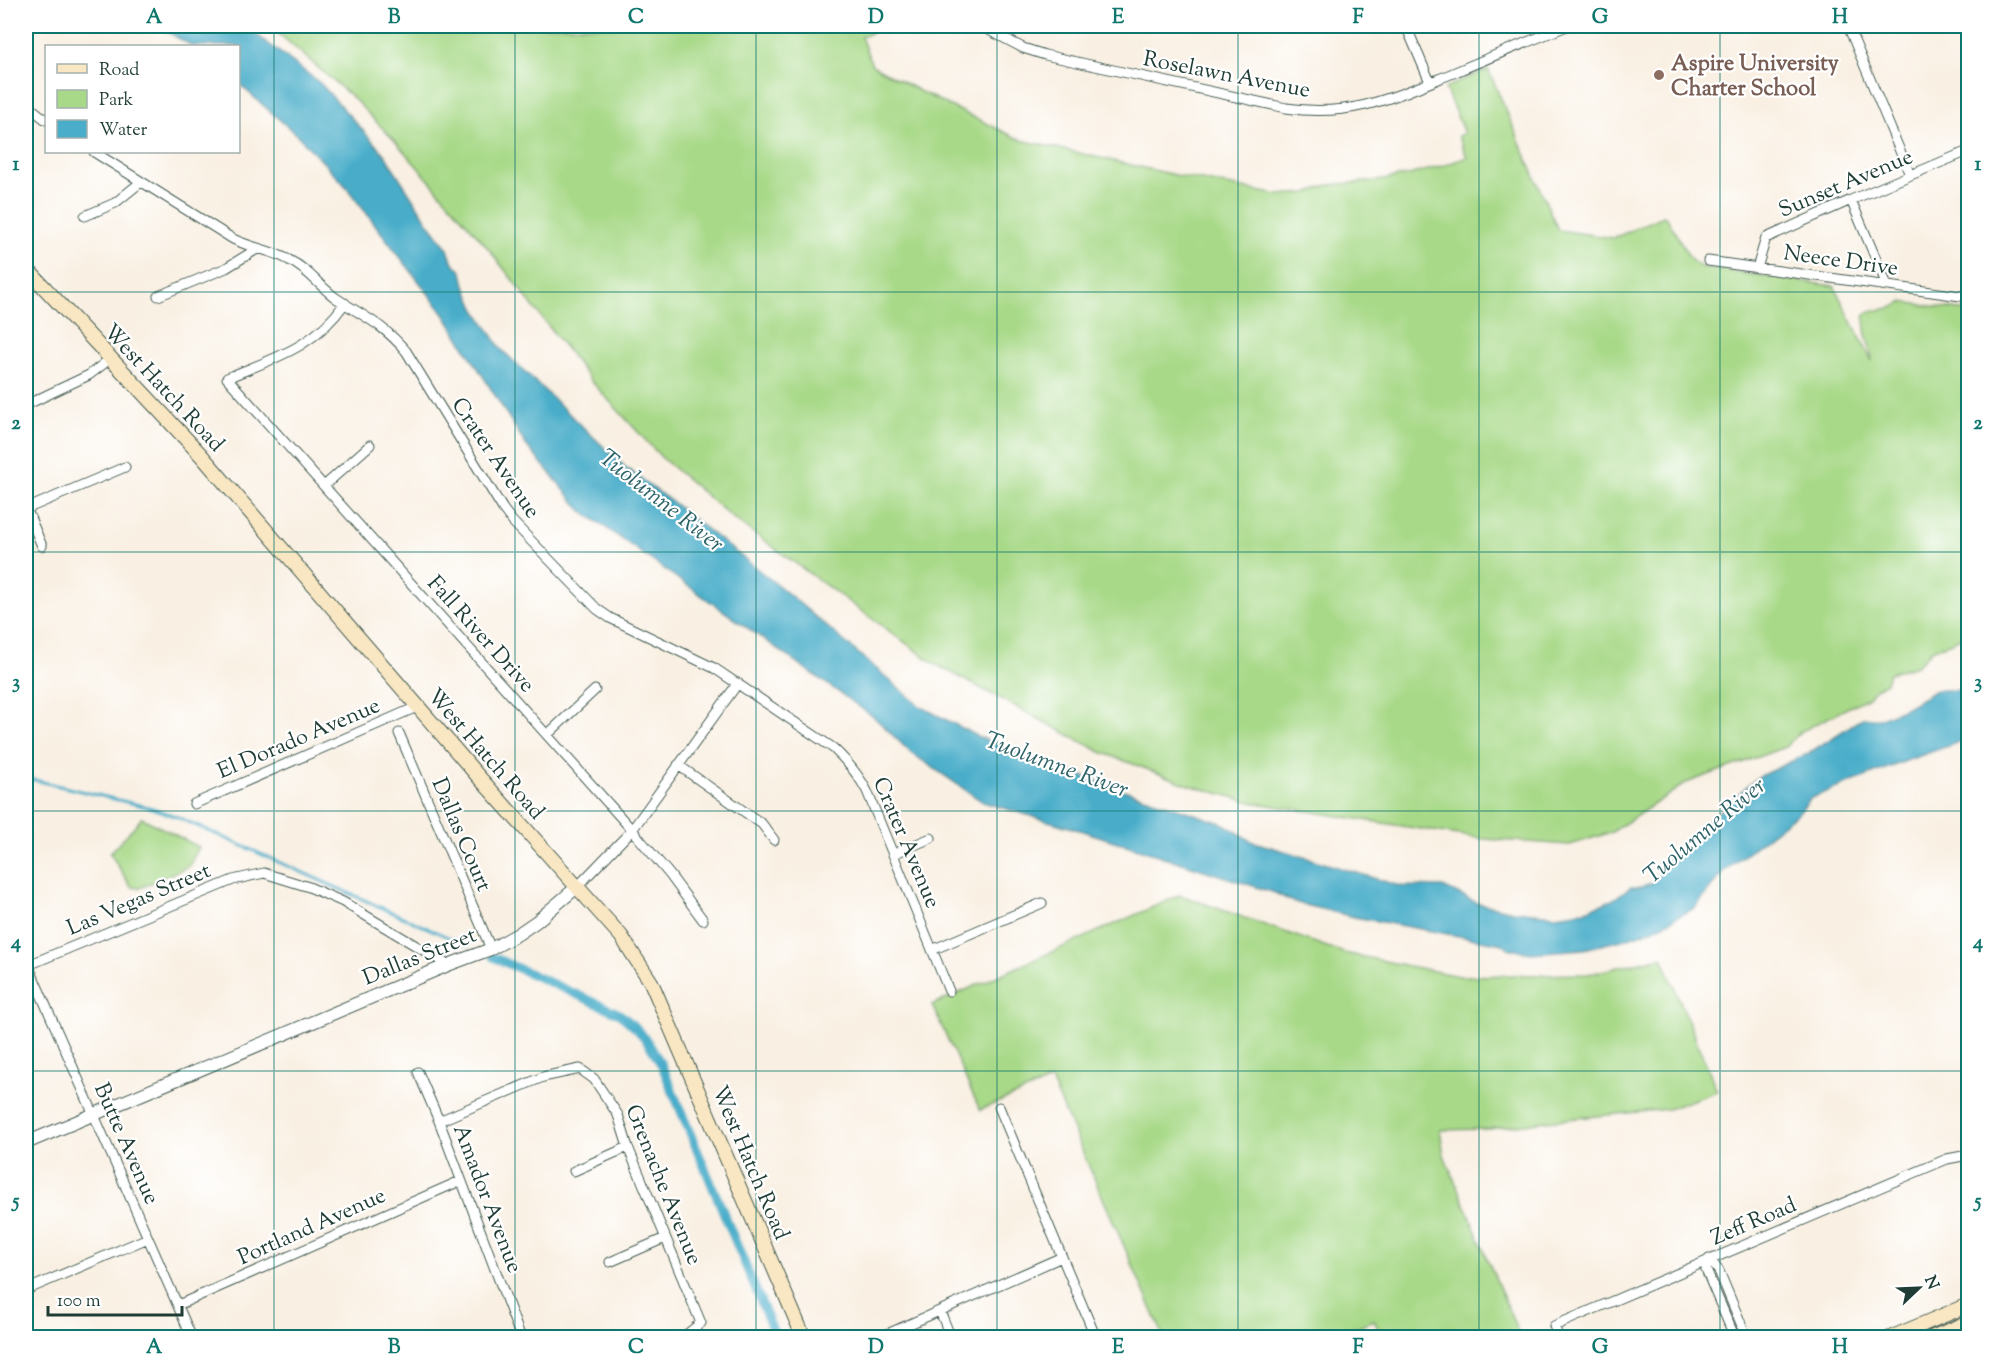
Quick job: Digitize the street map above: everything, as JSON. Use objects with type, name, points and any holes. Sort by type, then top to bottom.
[{"type":"main road","name":"West Hatch Road","points":[[26,268],[201,455],[477,775],[621,936],[651,982],[804,1338]]},
{"type":"main road","points":[[1890,1338],[1968,1305]]},
{"type":"main road","points":[[1931,1338],[1968,1323]]},
{"type":"street","name":"Roselawn Avenue","points":[[981,26],[1023,48],[1045,55],[1305,110],[1340,110],[1360,107],[1398,96],[1567,26]]},
{"type":"street","points":[[1406,26],[1430,82]]},
{"type":"street","points":[[1848,26],[1910,175]]},
{"type":"street","points":[[27,109],[45,119]]},
{"type":"street","name":"Crater Avenue","points":[[95,153],[233,239],[257,249],[275,253],[300,266],[335,297],[383,327],[406,351],[512,521],[597,609],[610,618],[700,660],[738,683],[833,748],[844,758],[861,779],[948,991]]},
{"type":"street","name":"Sunset Avenue","points":[[1757,268],[1766,238],[1910,175],[1967,154]]},
{"type":"street","points":[[85,216],[115,202],[141,182]]},
{"type":"street","points":[[1851,200],[1887,285]]},
{"type":"street","points":[[159,296],[226,268],[257,249]]},
{"type":"street","name":"Neece Drive","points":[[1707,261],[1968,297]]},
{"type":"street","name":"Fall River Drive","points":[[345,303],[325,328],[303,345],[227,378],[632,830],[670,875],[703,920]]},
{"type":"street","points":[[26,405],[89,375],[110,359]]},
{"type":"street","points":[[324,486],[370,445]]},
{"type":"street","points":[[42,546],[26,508],[125,467]]},
{"type":"street","name":"Dallas Street","points":[[26,1143],[491,949],[537,921],[577,887],[632,830],[738,683]]},
{"type":"street","points":[[547,735],[596,690]]},
{"type":"street","name":"El Dorado Avenue","points":[[194,804],[419,706]]},
{"type":"street","name":"Dallas Court","points":[[399,733],[491,949]]},
{"type":"street","points":[[678,765],[762,824],[774,840]]},
{"type":"street","points":[[893,854],[931,838]]},
{"type":"street","name":"Las Vegas Street","points":[[26,966],[233,880],[264,873],[309,887],[343,902],[448,965]]},
{"type":"street","points":[[932,950],[1042,903]]},
{"type":"street","name":"Butte Avenue","points":[[26,966],[192,1338]]},
{"type":"street","name":"Grenache Avenue","points":[[439,1121],[543,1077],[580,1069],[594,1080],[618,1115],[628,1147],[701,1323],[682,1338]]},
{"type":"street","name":"Amador Avenue","points":[[418,1072],[439,1121],[521,1338]]},
{"type":"street","points":[[999,1107],[1096,1338]]},
{"type":"street","points":[[574,1171],[628,1147]]},
{"type":"street","name":"Zeff Road","points":[[1559,1338],[1554,1326],[1947,1159],[1968,1155]]},
{"type":"street","name":"Portland Avenue","points":[[178,1305],[460,1181]]},
{"type":"street","points":[[26,1290],[148,1238]]},
{"type":"street","points":[[610,1262],[665,1238]]},
{"type":"street","points":[[878,1338],[1062,1257]]},
{"type":"street","points":[[1709,1259],[1719,1271],[1747,1336]]},
{"type":"street","points":[[1709,1259],[1706,1270],[1735,1338]]},
{"type":"street","points":[[940,1311],[951,1338]]},
{"type":"green space","points":[[270,26],[872,26],[874,31],[861,37],[872,65],[921,92],[1021,140],[1175,175],[1278,195],[1307,193],[1329,185],[1377,181],[1409,175],[1467,157],[1458,136],[1464,133],[1445,88],[1488,69],[1558,230],[1614,238],[1663,216],[1667,218],[1692,261],[1701,267],[1834,286],[1872,361],[1865,327],[1865,314],[1893,307],[1902,302],[1968,311],[1968,635],[1932,650],[1917,665],[1889,673],[1886,682],[1876,688],[1869,697],[1800,732],[1785,747],[1686,783],[1612,832],[1570,845],[1484,839],[1250,802],[1189,785],[1101,752],[935,664],[734,519],[662,458],[591,381],[484,243],[394,140],[352,97]]},
{"type":"green space","points":[[142,818],[199,847],[189,866],[140,888],[131,887],[110,853]]},
{"type":"green space","points":[[1180,895],[1344,953],[1459,976],[1588,974],[1662,957],[1717,1091],[1668,1109],[1489,1129],[1440,1130],[1444,1155],[1520,1337],[1382,1337],[1374,1320],[1332,1337],[1164,1337],[1051,1080],[980,1110],[932,1005]]},
{"type":"water","name":"Tuolumne River","points":[[157,26],[245,26],[320,83],[385,155],[448,249],[452,261],[462,272],[475,308],[501,349],[626,468],[784,590],[920,706],[979,737],[1088,778],[1224,824],[1251,841],[1400,886],[1443,887],[1477,903],[1513,911],[1555,915],[1584,911],[1612,900],[1631,887],[1641,887],[1653,882],[1663,869],[1667,858],[1758,777],[1809,753],[1864,717],[1879,719],[1905,708],[1936,690],[1968,690],[1968,739],[1811,798],[1798,813],[1724,871],[1695,908],[1652,930],[1584,949],[1531,953],[1510,949],[1503,944],[1354,917],[1293,902],[1275,893],[1086,832],[983,802],[910,752],[875,718],[582,511],[526,445],[444,314],[343,183],[298,136],[240,85],[240,45],[190,45]]},
{"type":"waterway","points":[[26,778],[152,808],[175,816],[468,946]]},
{"type":"waterway","points":[[493,957],[618,1013],[638,1030],[648,1043],[662,1066],[776,1338]]},
{"type":"place","name":"Aspire University Charter School","points":[[1659,75]]}]
